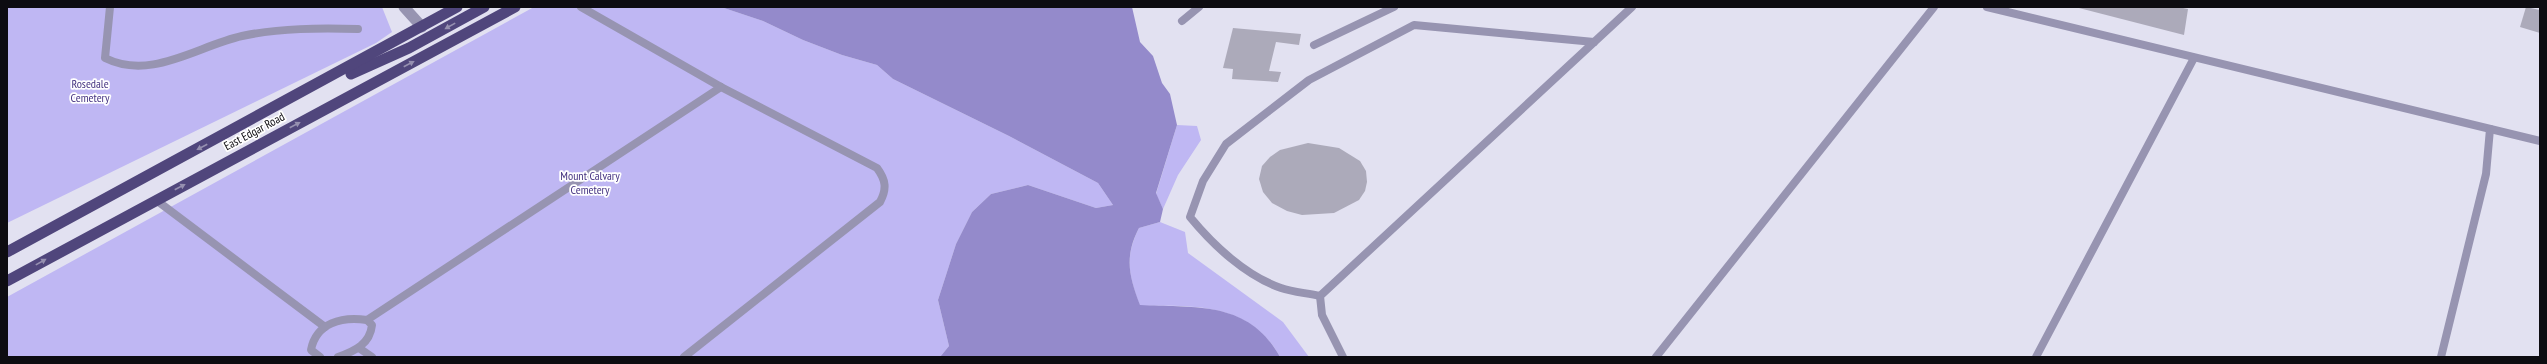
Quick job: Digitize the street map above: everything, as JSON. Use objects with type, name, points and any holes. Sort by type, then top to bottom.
[{"type":"highway","name":"East Edgar Road","points":[[7,252],[261,116],[457,7]]},
{"type":"highway","points":[[261,116],[410,48],[484,7]]},
{"type":"highway","name":"East Edgar Road","points":[[7,281],[515,7]]},
{"type":"street","points":[[404,7],[422,27]]},
{"type":"lane","points":[[110,7],[105,58],[116,65],[127,67],[161,62],[240,37],[301,27],[358,29]]},
{"type":"lane","points":[[581,7],[721,87],[877,168],[885,178],[886,190],[880,202],[684,357]]},
{"type":"lane","points":[[1182,21],[1199,7]]},
{"type":"lane","points":[[1314,45],[1394,7]]},
{"type":"lane","points":[[1320,296],[1632,7]]},
{"type":"lane","points":[[1656,357],[1934,7]]},
{"type":"lane","points":[[1987,7],[2540,141]]},
{"type":"lane","points":[[1320,296],[1280,288],[1244,267],[1204,235],[1190,217],[1203,181],[1226,144],[1309,80],[1414,25],[1594,42]]},
{"type":"lane","points":[[2036,357],[2194,58]]},
{"type":"lane","points":[[367,320],[721,87]]},
{"type":"lane","points":[[2441,357],[2486,174],[2490,129]]},
{"type":"lane","points":[[156,200],[325,327]]},
{"type":"lane","points":[[1320,296],[1322,315],[1343,357]]},
{"type":"lane","points":[[316,356],[311,350],[312,342],[325,327],[348,318],[367,320],[372,325],[372,332],[359,348],[338,357]]},
{"type":"lane","points":[[359,348],[372,357]]},
{"type":"green space","name":"Rosedale Cemetery","points":[[7,7],[382,7],[392,32],[376,43],[7,223]]},
{"type":"green space","name":"Mount Calvary Cemetery","points":[[534,7],[721,7],[763,21],[803,40],[842,55],[877,65],[893,79],[1009,136],[1098,183],[1113,205],[1096,208],[1028,185],[991,194],[972,212],[956,244],[938,300],[949,346],[940,357],[7,357],[7,297]]},
{"type":"green space","points":[[1177,125],[1197,126],[1201,140],[1178,175],[1163,209],[1156,194]]},
{"type":"green space","points":[[1160,222],[1185,232],[1188,253],[1283,322],[1309,357],[1280,357],[1268,339],[1253,326],[1237,317],[1219,311],[1200,307],[1140,306],[1131,276],[1131,249],[1139,228]]},
{"type":"shaded area","points":[[721,7],[1132,7],[1140,42],[1153,56],[1162,83],[1170,94],[1177,125],[1156,193],[1163,209],[1160,222],[1139,228],[1131,248],[1131,276],[1140,305],[1200,308],[1237,316],[1253,325],[1267,339],[1280,357],[940,357],[949,346],[938,300],[956,244],[972,212],[991,194],[1028,185],[1096,208],[1113,205],[1098,183],[1009,136],[893,79],[877,65],[842,55],[803,40],[763,21]]},
{"type":"building","points":[[2178,7],[2188,9],[2184,35],[2079,8]]},
{"type":"building","points":[[2526,7],[2540,10],[2540,33],[2520,27]]},
{"type":"building","points":[[1233,28],[1301,34],[1299,45],[1276,42],[1269,71],[1281,72],[1278,82],[1232,79],[1233,69],[1223,68]]},
{"type":"building","points":[[1308,143],[1339,148],[1360,161],[1366,171],[1367,182],[1365,191],[1359,200],[1334,213],[1302,215],[1287,211],[1272,203],[1263,192],[1259,179],[1262,166],[1270,157],[1280,150]]}]
